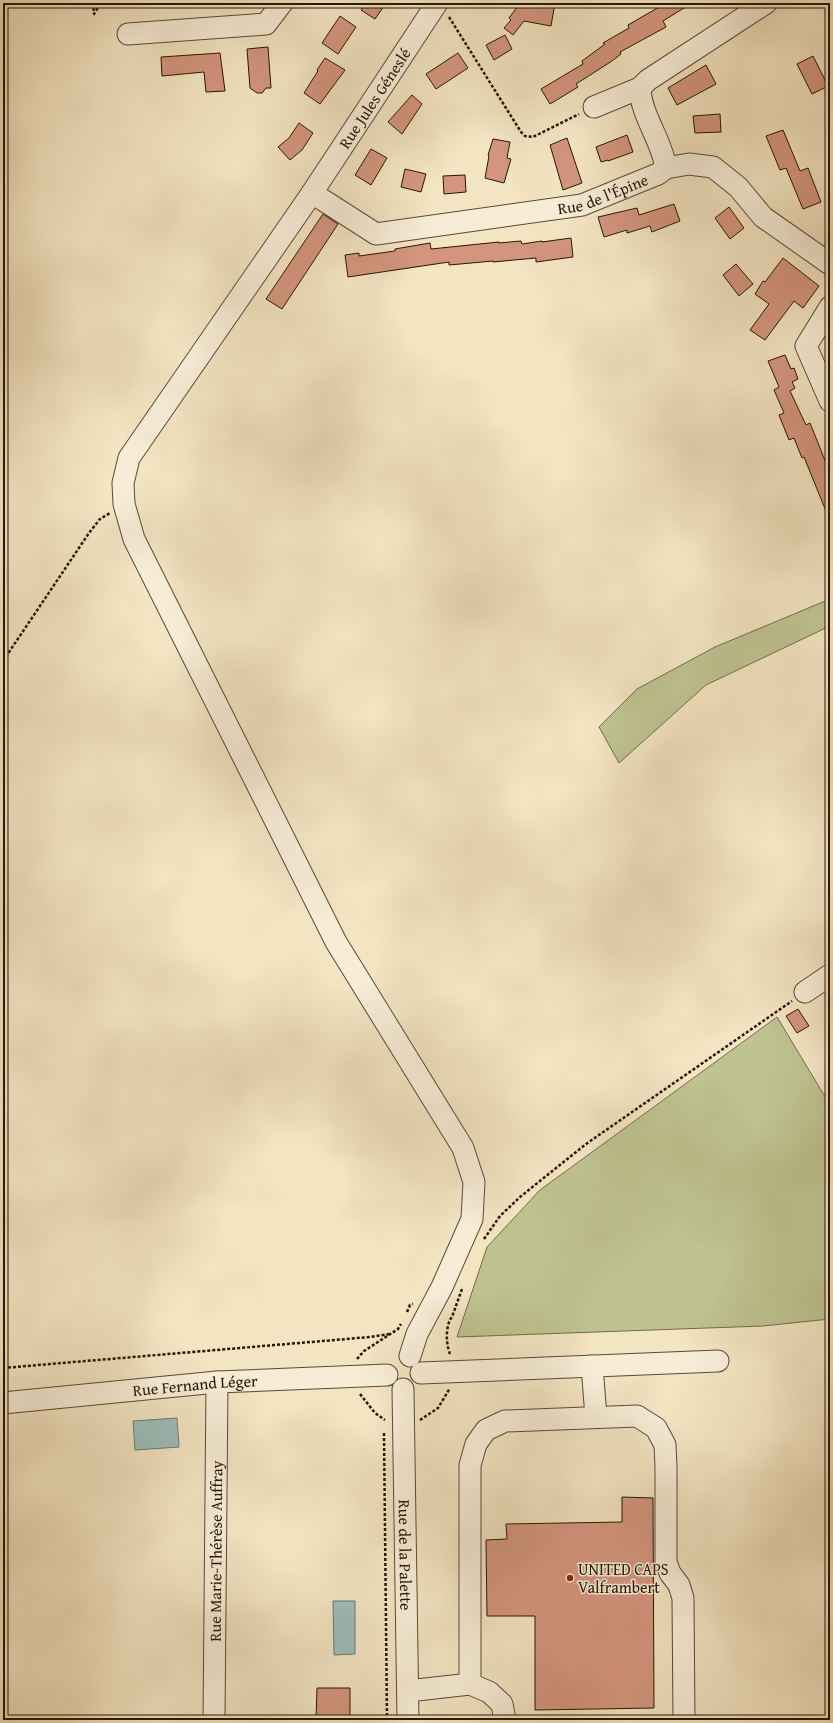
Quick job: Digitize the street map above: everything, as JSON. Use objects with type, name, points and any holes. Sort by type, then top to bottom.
[{"type":"street","points":[[128,34],[266,24],[282,3]]},
{"type":"street","points":[[594,107],[640,88],[648,80],[766,3]]},
{"type":"street","name":"Rue Jules Géneslé","points":[[415,1365],[417,1334],[442,1287],[472,1219],[474,1182],[463,1148],[336,942],[134,539],[124,504],[123,483],[129,458],[312,193],[442,9]]},
{"type":"street","name":"Rue de l'Épine","points":[[312,193],[376,234],[582,205],[658,174],[666,168],[665,157],[641,99],[640,88]]},
{"type":"street","points":[[666,168],[689,164],[713,167],[738,187],[764,217],[830,264]]},
{"type":"street","points":[[830,307],[806,346],[830,401]]},
{"type":"street","points":[[805,992],[830,976]]},
{"type":"street","points":[[415,1365],[417,1383],[413,1387],[403,1389],[392,1385],[387,1375],[387,1369],[393,1359],[404,1355],[415,1365],[452,1372],[718,1361]]},
{"type":"street","points":[[592,1366],[596,1417]]},
{"type":"street","name":"Rue Fernand Léger","points":[[3,1403],[217,1382],[387,1375]]},
{"type":"street","name":"Rue Marie-Thérèse Auffray","points":[[214,1720],[217,1382]]},
{"type":"street","name":"Rue de la Palette","points":[[403,1389],[408,1720]]},
{"type":"street","points":[[470,1684],[470,1465],[476,1444],[486,1430],[505,1421],[637,1416],[656,1428],[664,1446],[666,1468],[666,1562],[670,1573],[679,1585],[683,1598],[684,1720]]},
{"type":"street","points":[[408,1691],[470,1684],[489,1692],[502,1704],[505,1720]]},
{"type":"path","points":[[92,3],[94,14],[101,3]]},
{"type":"path","points":[[442,9],[525,136],[533,137],[594,107]]},
{"type":"path","points":[[3,661],[89,533],[100,519],[124,504]]},
{"type":"path","points":[[482,1242],[500,1216],[586,1144],[805,992]]},
{"type":"path","points":[[404,1426],[423,1418],[438,1408],[449,1392],[452,1361],[447,1346],[449,1320],[452,1317],[464,1283]]},
{"type":"path","points":[[3,1368],[392,1334]]},
{"type":"path","points":[[384,1419],[387,1720]]},
{"type":"green space","points":[[830,599],[830,626],[706,685],[619,763],[599,727],[637,689],[715,647]]},
{"type":"green space","points":[[777,1017],[830,1105],[830,1319],[763,1326],[457,1337],[487,1247],[540,1190]]},
{"type":"water","points":[[177,1418],[179,1447],[135,1450],[133,1421]]},
{"type":"water","points":[[333,1601],[355,1601],[355,1654],[334,1655]]},
{"type":"building","points":[[366,3],[386,3],[375,19],[361,10]]},
{"type":"building","points":[[520,3],[555,3],[551,26],[524,21],[513,35],[504,28],[511,20],[509,18]]},
{"type":"building","points":[[666,3],[692,3],[663,21],[666,27],[620,52],[621,54],[612,61],[576,84],[578,87],[550,104],[541,89],[583,64],[582,61],[605,44],[603,43],[629,28],[628,25]]},
{"type":"building","points":[[340,16],[356,27],[338,54],[322,43]]},
{"type":"building","points":[[505,35],[512,49],[494,60],[486,45]]},
{"type":"building","points":[[268,47],[271,88],[266,88],[262,93],[257,93],[250,88],[247,49]]},
{"type":"building","points":[[220,53],[225,91],[206,92],[204,72],[162,76],[161,57]]},
{"type":"building","points":[[458,53],[468,68],[436,89],[426,74]]},
{"type":"building","points":[[813,56],[828,86],[812,94],[797,64]]},
{"type":"building","points":[[325,58],[345,70],[320,104],[304,93]]},
{"type":"building","points":[[706,65],[716,84],[677,105],[668,88]]},
{"type":"building","points":[[412,95],[422,104],[402,134],[388,122]]},
{"type":"building","points":[[720,114],[721,132],[695,133],[693,116]]},
{"type":"building","points":[[299,123],[313,133],[302,150],[290,160],[278,147],[289,138]]},
{"type":"building","points":[[783,130],[800,171],[808,168],[821,202],[803,209],[786,168],[780,170],[766,136]]},
{"type":"building","points":[[627,135],[633,152],[601,162],[596,147]]},
{"type":"building","points":[[567,138],[582,183],[563,190],[550,145]]},
{"type":"building","points":[[493,139],[510,142],[507,158],[511,159],[504,183],[485,178],[488,155]]},
{"type":"building","points":[[371,149],[387,158],[371,185],[355,175]]},
{"type":"building","points":[[405,169],[426,174],[421,192],[401,187]]},
{"type":"building","points":[[465,175],[466,192],[444,194],[443,176]]},
{"type":"building","points":[[674,204],[680,221],[652,232],[650,226],[627,233],[627,230],[604,237],[598,217],[637,208],[639,215]]},
{"type":"building","points":[[729,207],[744,228],[730,239],[715,218]]},
{"type":"building","points":[[323,214],[338,224],[282,309],[266,299]]},
{"type":"building","points":[[571,238],[573,257],[536,262],[536,258],[449,265],[449,262],[348,277],[345,255],[359,253],[359,256],[395,251],[395,249],[430,243],[431,249],[499,242],[521,241],[522,244]]},
{"type":"building","points":[[783,258],[819,286],[803,308],[794,301],[765,340],[750,330],[769,304],[755,294],[763,281],[765,282]]},
{"type":"building","points":[[736,264],[753,284],[739,296],[723,275]]},
{"type":"building","points":[[785,355],[791,369],[794,368],[798,379],[792,382],[795,388],[790,391],[806,425],[810,423],[826,463],[830,462],[830,521],[804,457],[802,458],[794,438],[789,440],[779,415],[784,413],[774,390],[779,387],[768,361]]},
{"type":"building","points":[[798,1009],[809,1026],[797,1033],[786,1016]]},
{"type":"building","name":"UNITED CAPS Valframbert","points":[[622,1497],[653,1498],[654,1708],[535,1710],[535,1616],[487,1616],[486,1540],[507,1539],[506,1524],[622,1522]]},
{"type":"building","points":[[317,1688],[350,1688],[350,1720],[316,1720]]},
{"type":"place","name":"UNITED CAPS Valframbert","points":[[570,1578]]}]
